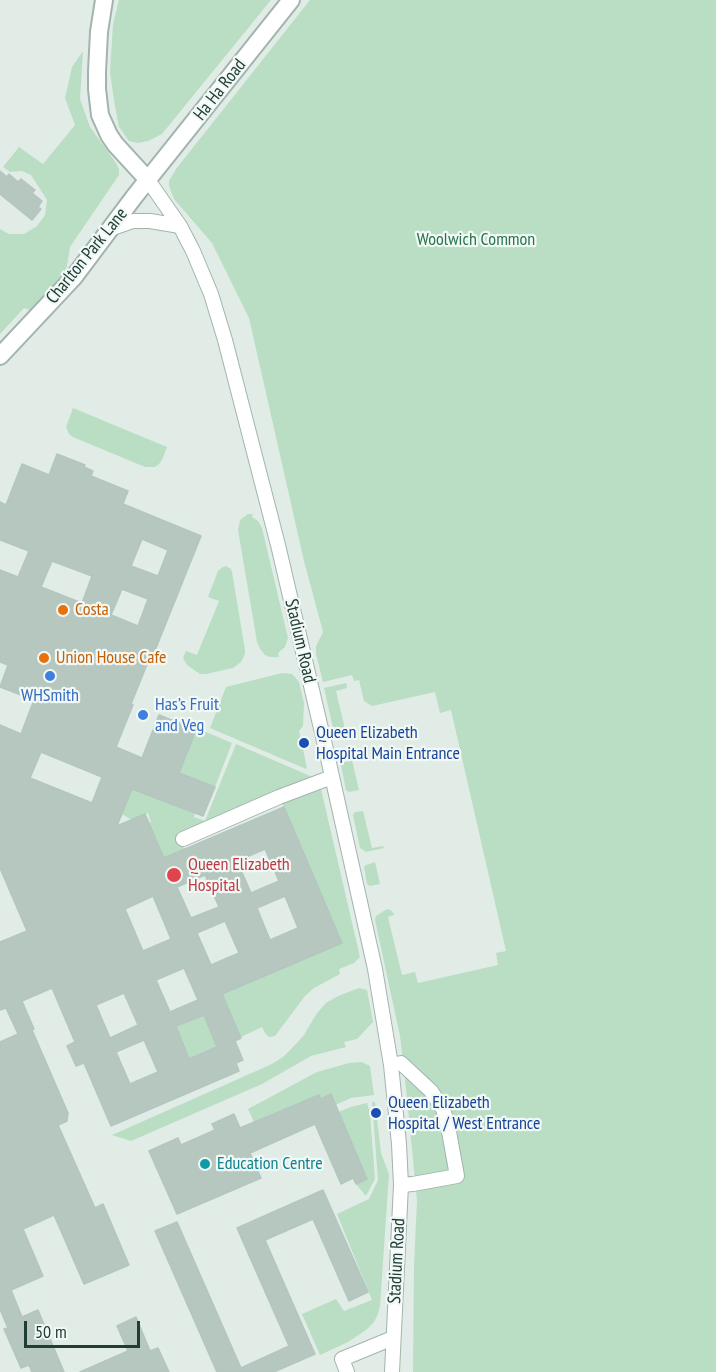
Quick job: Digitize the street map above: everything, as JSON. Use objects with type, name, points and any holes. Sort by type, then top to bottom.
[{"type":"street","points":[[104,0],[99,32],[97,71],[100,115],[115,144],[148,180]]},
{"type":"street","name":"Ha Ha Road","points":[[148,180],[291,0]]},
{"type":"street","name":"Stadium Road","points":[[148,180],[180,226],[193,251],[211,294],[225,340],[278,545],[370,946],[391,1065],[398,1123],[401,1185],[392,1372]]},
{"type":"street","name":"Charlton Park Lane","points":[[0,356],[74,277],[148,180]]},
{"type":"street","points":[[110,229],[134,221],[180,226]]},
{"type":"street","points":[[183,839],[279,797],[332,777]]},
{"type":"street","points":[[391,1065],[401,1063],[431,1091],[442,1109],[448,1126],[458,1176],[401,1185]]},
{"type":"street","points":[[347,1372],[342,1359],[393,1338]]},
{"type":"green space","points":[[119,0],[271,0],[162,134],[138,143],[129,141],[119,127],[110,72],[113,24]]},
{"type":"green space","name":"Woolwich Common","points":[[310,0],[716,0],[716,1372],[413,1372],[417,1201],[400,1036],[376,916],[389,909],[393,912],[394,915],[388,917],[402,975],[415,972],[418,983],[498,965],[496,953],[506,951],[451,710],[440,713],[435,692],[372,706],[364,701],[359,680],[354,681],[352,675],[323,682],[316,646],[323,632],[304,561],[249,318],[212,243],[174,199],[169,186],[169,181],[176,169]]},
{"type":"green space","points":[[83,51],[80,99],[90,127],[116,163],[119,175],[70,247],[66,272],[59,285],[33,311],[24,308],[0,334],[0,229],[9,234],[24,234],[37,226],[45,215],[47,200],[31,175],[22,171],[10,172],[3,167],[19,147],[43,164],[75,125],[65,98],[72,67]]},
{"type":"green space","points":[[73,408],[167,447],[162,460],[155,467],[145,467],[73,437],[66,427]]},
{"type":"green space","points":[[248,514],[253,514],[252,517],[262,528],[288,638],[285,647],[278,653],[279,657],[265,655],[257,642],[238,530],[240,520]]},
{"type":"green space","points":[[226,566],[232,572],[245,654],[241,662],[233,668],[200,674],[187,665],[183,658],[186,651],[197,655],[219,601],[208,597],[218,571]]},
{"type":"green space","points":[[282,673],[292,674],[299,682],[304,703],[303,726],[299,731],[306,769],[210,728],[226,687]]},
{"type":"green space","points":[[346,683],[347,688],[336,691],[347,737],[342,737],[333,728],[324,688]]},
{"type":"green space","points":[[180,721],[232,743],[215,787],[179,773],[196,731],[179,723]]},
{"type":"green space","points":[[236,744],[315,778],[179,838],[185,850],[164,858],[149,823],[151,822],[148,813],[132,820],[122,814],[132,789],[195,813],[194,817],[205,821]]},
{"type":"green space","points":[[352,760],[359,790],[349,792],[346,790],[341,765]]},
{"type":"green space","points":[[318,785],[321,789],[360,957],[354,963],[339,969],[340,974],[314,988],[305,996],[275,1036],[269,1037],[262,1027],[241,1037],[222,994],[341,943],[281,800]]},
{"type":"green space","points":[[363,811],[372,848],[383,846],[384,848],[366,852],[360,848],[353,815],[355,812]]},
{"type":"green space","points":[[375,862],[380,884],[370,886],[367,884],[364,867]]},
{"type":"green space","points":[[359,988],[367,990],[373,1022],[357,1039],[344,1042],[346,1047],[311,1056],[262,1084],[131,1141],[112,1135],[272,1064],[283,1057],[304,1035],[326,1003]]},
{"type":"green space","points":[[203,1012],[217,1047],[189,1059],[175,1024]]},
{"type":"green space","points":[[362,1062],[370,1066],[374,1095],[351,1098],[331,1107],[331,1094],[321,1099],[319,1095],[254,1122],[248,1109],[317,1072],[349,1063]]},
{"type":"green space","points":[[372,1102],[375,1102],[381,1153],[389,1174],[380,1306],[374,1322],[366,1330],[348,1342],[320,1355],[302,1314],[336,1299],[344,1311],[372,1300],[337,1214],[369,1199],[378,1180]]},
{"type":"green space","points":[[367,1103],[370,1113],[375,1179],[366,1196],[356,1184],[367,1179],[338,1112]]},
{"type":"building","points":[[0,171],[7,177],[9,174],[18,182],[21,179],[35,190],[32,193],[42,201],[38,207],[41,209],[32,220],[0,194]]},
{"type":"building","points":[[57,454],[85,465],[84,467],[93,471],[91,476],[128,491],[123,504],[201,536],[131,704],[133,705],[116,747],[142,758],[159,715],[196,730],[179,773],[215,787],[203,816],[132,789],[117,826],[145,814],[164,858],[284,807],[342,943],[222,994],[241,1038],[235,1041],[243,1060],[236,1063],[239,1071],[111,1126],[84,1063],[76,1066],[67,1046],[75,1042],[52,988],[22,1001],[68,1113],[67,1121],[58,1125],[95,1208],[103,1204],[129,1265],[84,1284],[54,1215],[23,1229],[43,1276],[11,1290],[22,1317],[38,1310],[64,1372],[32,1372],[29,1365],[21,1368],[4,1329],[8,1328],[0,1309],[0,1042],[18,1034],[6,1008],[0,1010],[0,942],[27,931],[0,868],[0,725],[21,734],[34,700],[0,687],[8,665],[0,662],[0,570],[18,577],[29,551],[0,540],[0,502],[6,505],[22,464],[49,475]],"holes":[[[142,539],[168,550],[158,576],[131,566]],[[52,561],[92,576],[82,603],[41,587]],[[122,589],[148,599],[138,626],[111,615]],[[41,752],[102,777],[92,803],[30,778]],[[265,849],[279,881],[251,893],[237,861]],[[205,875],[219,907],[191,918],[177,887]],[[153,896],[171,939],[143,951],[125,909]],[[285,896],[298,928],[270,940],[257,908]],[[225,921],[239,953],[211,965],[197,933]],[[184,968],[198,1000],[170,1012],[156,980]],[[124,993],[138,1025],[110,1038],[96,1005]],[[204,1015],[217,1047],[189,1059],[176,1026]],[[144,1040],[158,1072],[130,1084],[116,1052]]]},
{"type":"building","points":[[331,1094],[367,1179],[356,1184],[353,1178],[341,1184],[315,1124],[250,1153],[261,1178],[177,1214],[149,1151],[178,1138],[181,1145],[215,1130],[212,1124],[234,1114],[240,1128],[319,1095],[321,1099]]},
{"type":"building","points":[[323,1190],[368,1292],[349,1301],[313,1219],[265,1240],[315,1354],[274,1372],[217,1372],[155,1231],[177,1222],[241,1368],[289,1346],[237,1228]]},
{"type":"building","points":[[136,1317],[150,1351],[158,1348],[169,1372],[80,1372],[128,1351],[117,1326]]},
{"type":"place","name":"Costa","points":[[63,610]]},
{"type":"place","name":"Union House Cafe","points":[[44,658]]},
{"type":"place","name":"WHSmith","points":[[50,676]]},
{"type":"place","name":"Has’s Fruit and Veg","points":[[143,715]]},
{"type":"place","name":"Queen Elizabeth Hospital Main Entrance","points":[[304,743]]},
{"type":"place","name":"Queen Elizabeth Hospital","points":[[174,875]]},
{"type":"place","name":"Queen Elizabeth Hospital / West Entrance","points":[[376,1113]]},
{"type":"place","name":"Education Centre","points":[[205,1164]]}]
